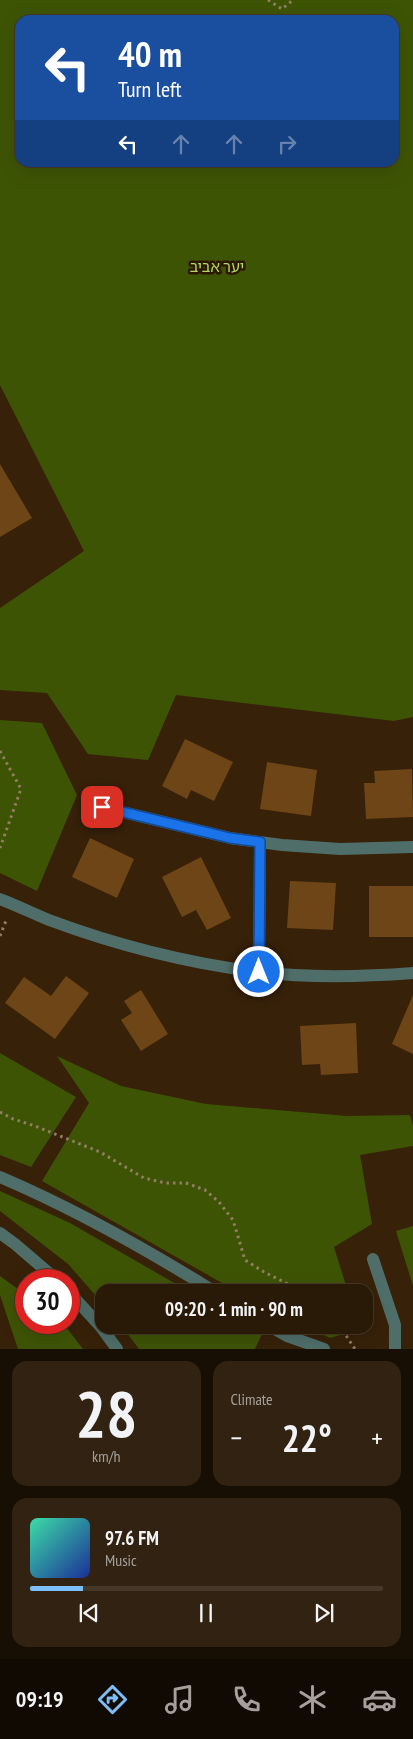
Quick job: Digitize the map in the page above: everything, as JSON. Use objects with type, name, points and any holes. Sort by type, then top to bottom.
[{"type":"street","points":[[102,807],[230,838],[260,842],[340,849],[413,847]]},
{"type":"street","points":[[259,972],[260,842]]},
{"type":"street","points":[[0,899],[48,919],[140,949],[197,962],[259,972],[313,976],[413,973]]},
{"type":"street","points":[[0,1177],[94,1221],[201,1284]]},
{"type":"street","points":[[0,1224],[24,1244],[46,1269]]},
{"type":"street","points":[[0,1234],[46,1269]]},
{"type":"street","points":[[373,1259],[395,1325],[395,1349]]},
{"type":"street","points":[[80,1304],[101,1327],[117,1349]]},
{"type":"street","points":[[277,1334],[286,1343],[324,1349]]},
{"type":"path","points":[[268,0],[282,9],[293,0]]},
{"type":"path","points":[[0,751],[21,790],[0,846]]},
{"type":"path","points":[[0,1112],[13,1119],[100,1152],[144,1178],[165,1183],[186,1183],[205,1190],[219,1202],[233,1220],[246,1260],[288,1284]]},
{"type":"path","points":[[345,1334],[355,1349]]},
{"type":"green space","name":"יער אביב","points":[[0,0],[413,0],[413,717],[394,721],[176,695],[148,760],[88,754],[47,693],[0,690],[0,608],[84,551],[0,385]]},
{"type":"green space","points":[[0,720],[42,723],[77,795],[37,891],[0,873]]},
{"type":"green space","points":[[0,1053],[76,1097],[31,1167],[0,1155]]},
{"type":"green space","points":[[57,1056],[121,1086],[206,1104],[347,1116],[410,1115],[413,1126],[413,1146],[360,1155],[372,1224],[334,1247],[346,1284],[224,1284],[42,1181],[89,1103]]},
{"type":"green space","points":[[0,1191],[70,1223],[176,1284],[95,1284],[95,1295],[80,1278],[80,1269],[72,1269],[0,1211]]},
{"type":"green space","points":[[413,1226],[413,1286],[396,1231]]},
{"type":"green space","points":[[0,1276],[15,1287],[15,1334],[71,1334],[83,1349],[18,1349],[0,1295]]},
{"type":"green space","points":[[128,1334],[262,1334],[255,1349],[139,1349]]},
{"type":"green space","points":[[321,1334],[343,1334],[330,1338]]},
{"type":"building","points":[[0,464],[32,518],[0,537]]},
{"type":"building","points":[[185,739],[233,762],[214,801],[191,790],[187,799],[162,786]]},
{"type":"building","points":[[267,762],[317,770],[311,816],[260,809]]},
{"type":"building","points":[[412,769],[413,817],[366,819],[364,783],[375,783],[374,771]]},
{"type":"building","points":[[90,838],[134,859],[117,898],[72,877]]},
{"type":"building","points":[[201,857],[231,918],[207,930],[196,910],[182,917],[162,877]]},
{"type":"building","points":[[290,881],[336,883],[333,930],[287,928]]},
{"type":"building","points":[[369,886],[413,886],[413,937],[369,937]]},
{"type":"building","points":[[66,976],[89,993],[55,1039],[5,1003],[24,977],[51,996]]},
{"type":"building","points":[[141,990],[168,1034],[141,1051],[121,1020],[132,1013],[124,1001]]},
{"type":"building","points":[[413,995],[413,1054],[392,1044]]},
{"type":"building","points":[[356,1023],[358,1073],[321,1075],[320,1064],[302,1065],[300,1026]]},
{"type":"route","points":[[102,807],[230,838],[260,842],[259,972]]}]
